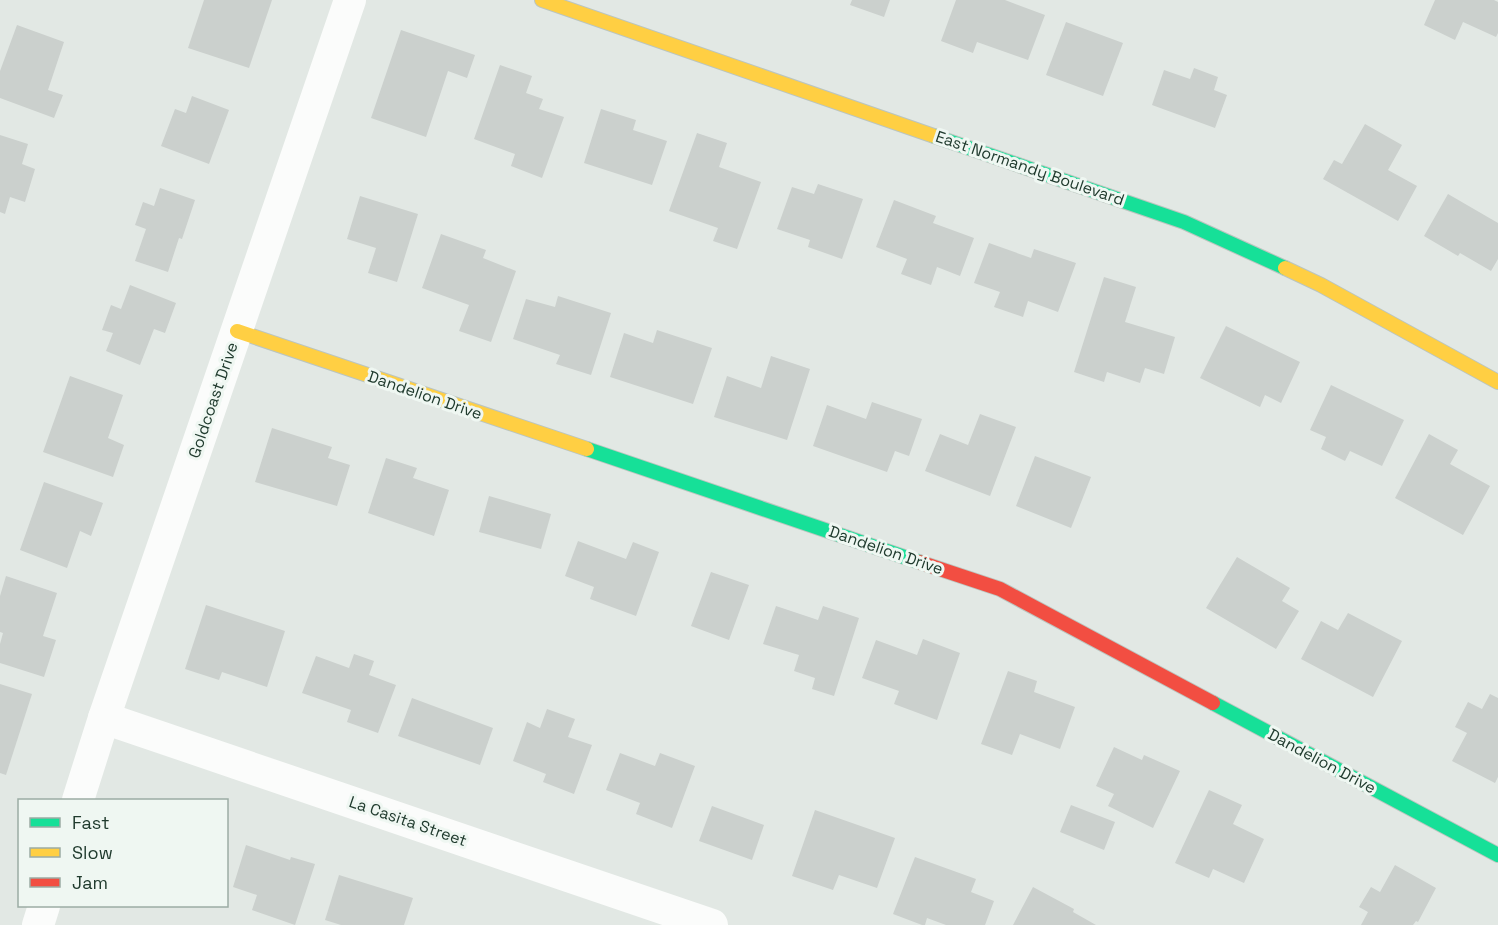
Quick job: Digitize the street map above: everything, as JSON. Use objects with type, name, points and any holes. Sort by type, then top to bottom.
[{"type":"street","name":"Goldcoast Drive","points":[[79,799],[104,718],[350,0]]},
{"type":"street","name":"East Normandy Boulevard","points":[[556,2],[1184,222],[1321,285],[1498,382]]},
{"type":"street","name":"Dandelion Drive","points":[[237,331],[1000,589],[1498,855]]},
{"type":"street","name":"La Casita Street","points":[[104,718],[712,925]]},
{"type":"street","points":[[38,925],[44,907]]},
{"type":"building","points":[[204,0],[272,0],[249,68],[188,48]]},
{"type":"building","points":[[852,0],[890,0],[884,17],[850,5]]},
{"type":"building","points":[[956,0],[1005,0],[1045,15],[1028,60],[977,42],[973,53],[941,41]]},
{"type":"building","points":[[1435,0],[1494,0],[1498,2],[1496,37],[1463,22],[1455,40],[1424,25]]},
{"type":"building","points":[[1066,22],[1123,43],[1103,96],[1046,75]]},
{"type":"building","points":[[17,25],[64,42],[48,90],[63,95],[54,118],[0,98],[0,71]]},
{"type":"building","points":[[401,30],[475,55],[467,78],[448,71],[426,137],[371,118]]},
{"type":"building","points":[[500,65],[532,76],[526,93],[543,99],[539,109],[564,117],[542,178],[511,166],[515,154],[474,139]]},
{"type":"building","points":[[1194,68],[1218,77],[1214,90],[1227,95],[1215,128],[1152,105],[1164,70],[1190,79]]},
{"type":"building","points":[[192,96],[229,110],[209,164],[161,146],[175,109],[186,113]]},
{"type":"building","points":[[601,109],[636,120],[633,130],[667,141],[652,185],[584,163]]},
{"type":"building","points":[[1365,124],[1402,145],[1388,170],[1417,186],[1398,221],[1323,179],[1334,160],[1342,164]]},
{"type":"building","points":[[697,133],[727,143],[719,167],[761,182],[737,249],[713,241],[718,228],[669,211]]},
{"type":"building","points":[[0,135],[28,144],[22,164],[35,169],[25,202],[10,197],[5,214],[0,212]]},
{"type":"building","points":[[818,184],[863,199],[842,259],[808,247],[810,240],[777,229],[792,187],[814,194]]},
{"type":"building","points":[[160,188],[195,200],[168,272],[135,261],[146,229],[135,225],[143,202],[154,206]]},
{"type":"building","points":[[1448,194],[1498,223],[1498,259],[1491,271],[1460,253],[1458,256],[1424,236]]},
{"type":"building","points":[[360,196],[418,214],[397,282],[368,273],[376,248],[347,239]]},
{"type":"building","points":[[894,200],[936,216],[933,223],[974,238],[960,276],[937,267],[931,285],[901,274],[907,259],[876,247]]},
{"type":"building","points":[[441,234],[486,250],[483,258],[516,271],[491,342],[459,331],[469,305],[422,288]]},
{"type":"building","points":[[989,243],[1031,258],[1034,249],[1076,263],[1058,312],[1028,301],[1023,317],[994,307],[1000,292],[974,283]]},
{"type":"building","points":[[1104,277],[1136,287],[1125,322],[1175,337],[1164,374],[1145,368],[1140,383],[1107,372],[1104,382],[1074,372]]},
{"type":"building","points":[[130,285],[176,303],[165,333],[154,329],[140,365],[106,351],[113,333],[102,330],[111,305],[121,309]]},
{"type":"building","points":[[558,296],[611,313],[591,375],[556,364],[560,355],[513,339],[526,299],[555,307]]},
{"type":"building","points":[[1226,326],[1300,362],[1281,403],[1265,395],[1260,407],[1200,378]]},
{"type":"building","points":[[657,330],[712,348],[693,404],[610,377],[624,333],[653,343]]},
{"type":"building","points":[[771,356],[810,369],[787,440],[714,417],[727,376],[761,388]]},
{"type":"building","points":[[70,376],[123,395],[108,438],[124,445],[113,477],[43,452]]},
{"type":"building","points":[[1331,385],[1404,420],[1382,466],[1350,451],[1345,461],[1321,449],[1326,437],[1310,430]]},
{"type":"building","points":[[872,402],[922,419],[909,456],[895,451],[887,472],[813,446],[827,405],[866,419]]},
{"type":"building","points":[[980,414],[1016,427],[990,496],[925,471],[940,434],[968,445]]},
{"type":"building","points":[[272,428],[332,447],[328,458],[350,465],[337,506],[255,482]]},
{"type":"building","points":[[1429,434],[1458,450],[1450,464],[1490,486],[1463,535],[1395,498]]},
{"type":"building","points":[[1035,456],[1091,477],[1071,528],[1016,506]]},
{"type":"building","points":[[386,458],[417,468],[413,478],[449,490],[434,536],[368,513]]},
{"type":"building","points":[[44,482],[103,503],[91,536],[80,531],[67,568],[20,550]]},
{"type":"building","points":[[489,496],[551,514],[541,549],[479,532]]},
{"type":"building","points":[[578,541],[626,559],[633,542],[659,552],[636,616],[590,599],[594,587],[565,576]]},
{"type":"building","points":[[1237,557],[1290,588],[1282,601],[1299,611],[1276,649],[1206,608]]},
{"type":"building","points":[[711,572],[749,585],[729,640],[691,626]]},
{"type":"building","points":[[6,576],[57,593],[43,636],[56,640],[44,677],[0,663],[0,644],[3,633],[0,632],[0,596]]},
{"type":"building","points":[[206,605],[285,631],[267,687],[222,672],[219,680],[185,669]]},
{"type":"building","points":[[776,606],[818,620],[823,606],[859,618],[834,696],[812,689],[815,678],[794,671],[799,655],[763,644]]},
{"type":"building","points":[[1348,613],[1402,641],[1373,697],[1301,659],[1321,621],[1338,630]]},
{"type":"building","points":[[923,639],[960,653],[937,720],[894,704],[899,691],[862,678],[876,640],[917,655]]},
{"type":"building","points":[[354,654],[374,661],[369,675],[396,685],[378,733],[347,722],[351,710],[302,693],[316,656],[349,668]]},
{"type":"building","points":[[1008,671],[1037,681],[1034,692],[1075,707],[1060,749],[1020,734],[1012,755],[981,744]]},
{"type":"building","points":[[0,684],[32,694],[6,775],[0,773]]},
{"type":"building","points":[[1490,694],[1498,698],[1498,777],[1495,783],[1452,761],[1467,733],[1455,727],[1468,702],[1482,709]]},
{"type":"building","points":[[412,698],[493,728],[480,765],[398,736]]},
{"type":"building","points":[[547,709],[575,719],[568,737],[592,745],[574,794],[543,782],[546,774],[513,761],[527,722],[540,728]]},
{"type":"building","points":[[1114,747],[1142,760],[1144,755],[1180,771],[1153,828],[1108,806],[1114,794],[1096,786]]},
{"type":"building","points":[[620,753],[655,766],[660,753],[695,766],[672,828],[636,814],[640,803],[606,790]]},
{"type":"building","points":[[1209,790],[1242,805],[1233,824],[1264,839],[1244,883],[1213,869],[1209,878],[1175,863]]},
{"type":"building","points":[[1071,805],[1115,822],[1104,850],[1060,832]]},
{"type":"building","points":[[712,806],[764,825],[752,860],[699,841]]},
{"type":"building","points":[[815,810],[895,838],[877,888],[839,875],[833,890],[792,876]]},
{"type":"building","points":[[246,845],[290,860],[291,857],[315,864],[295,925],[252,910],[257,895],[233,887]]},
{"type":"building","points":[[915,857],[976,879],[971,892],[994,901],[985,925],[946,925],[927,918],[925,925],[922,925],[893,914]]},
{"type":"building","points":[[1395,865],[1436,888],[1418,922],[1416,921],[1413,925],[1361,925],[1368,912],[1359,907],[1371,887],[1380,892]]},
{"type":"building","points":[[339,875],[413,898],[404,925],[341,925],[325,920]]},
{"type":"building","points":[[1033,887],[1074,909],[1073,912],[1096,925],[1013,925]]},
{"type":"traffic: fast","points":[[934,136],[1184,222],[1285,268]]},
{"type":"traffic: fast","points":[[587,449],[919,562]]},
{"type":"traffic: fast","points":[[1213,703],[1498,855]]},
{"type":"traffic: slow","points":[[542,0],[934,136]]},
{"type":"traffic: slow","points":[[1285,268],[1321,285],[1498,382]]},
{"type":"traffic: slow","points":[[237,331],[587,449]]},
{"type":"traffic: jam","points":[[919,562],[1000,589],[1213,703]]}]
